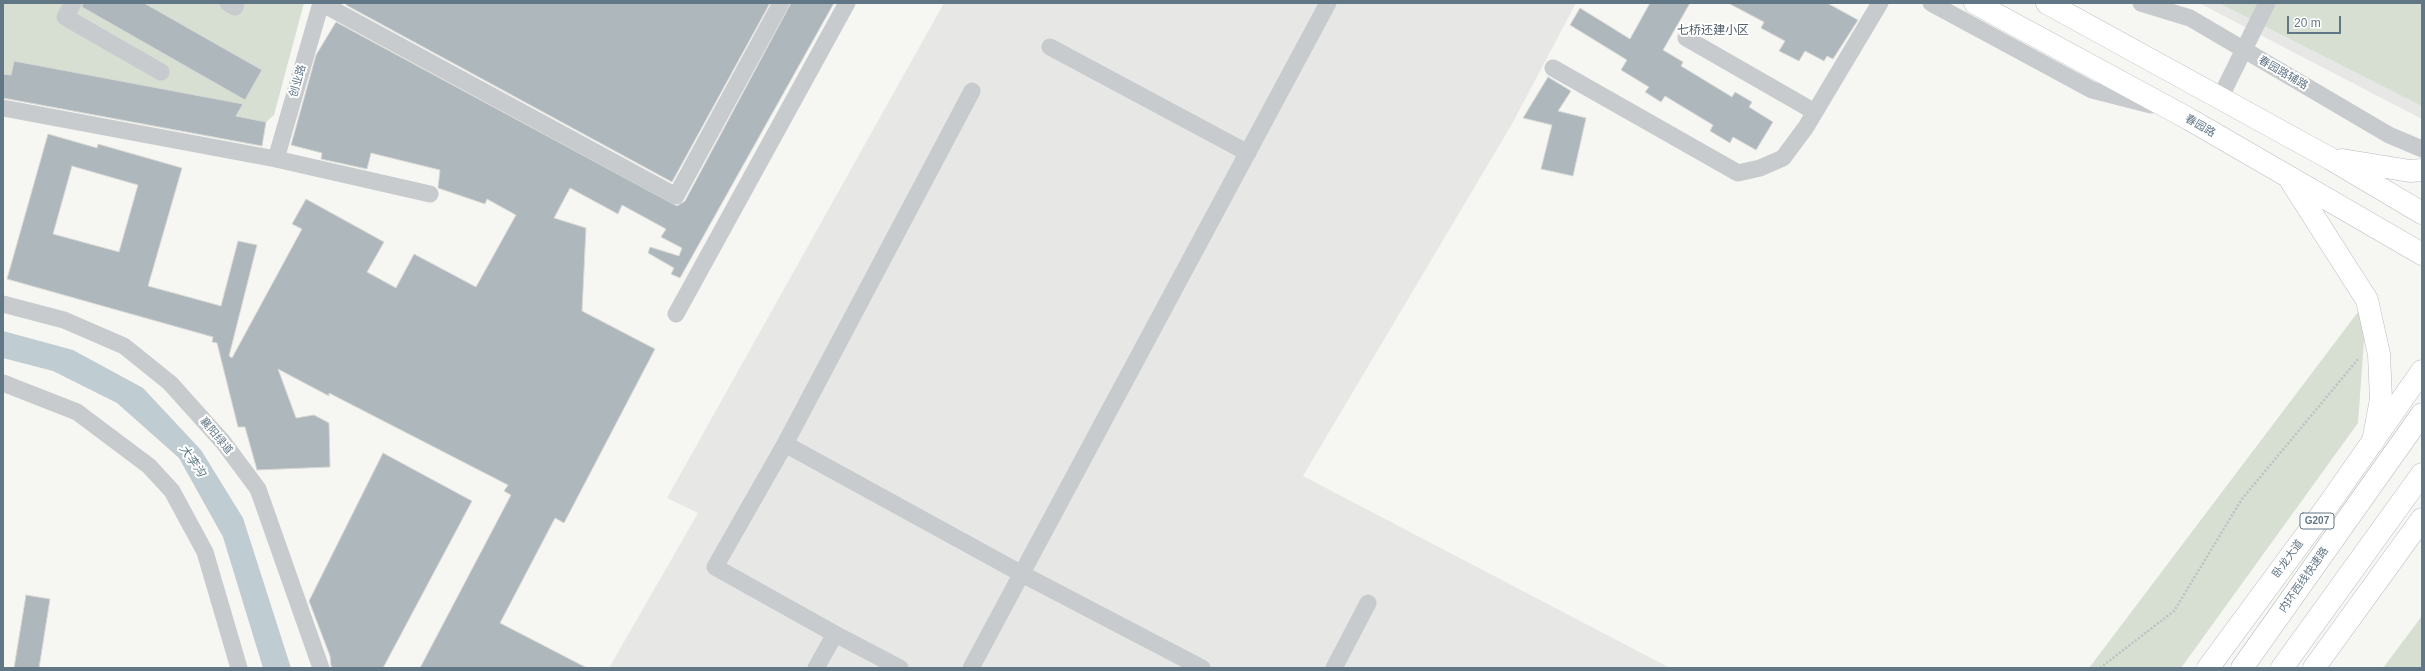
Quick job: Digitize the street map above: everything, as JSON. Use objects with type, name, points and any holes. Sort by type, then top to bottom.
[{"type":"main road","name":"春园路","points":[[1975,3],[2174,111],[2422,254]]},
{"type":"main road","points":[[2047,3],[2331,159],[2422,213]]},
{"type":"main road","points":[[2331,159],[2410,171],[2422,170]]},
{"type":"main road","points":[[2290,178],[2366,300],[2379,354],[2381,399],[2373,442]]},
{"type":"main road","name":"卧龙大道","points":[[2208,668],[2373,442],[2422,371]]},
{"type":"main road","name":"内环西线快速路","points":[[2242,668],[2422,414]]},
{"type":"main road","points":[[2282,668],[2422,474]]},
{"type":"main road","points":[[2314,668],[2422,520]]},
{"type":"street","points":[[73,3],[65,17],[161,72]]},
{"type":"street","points":[[228,3],[235,7],[236,3]]},
{"type":"street","points":[[321,3],[676,196],[781,3]]},
{"type":"street","name":"创业路","points":[[276,159],[321,3]]},
{"type":"street","points":[[676,314],[847,3]]},
{"type":"street","points":[[970,668],[1022,574],[1328,3]]},
{"type":"street","points":[[1553,68],[1738,173],[1760,168],[1783,158],[1815,112],[1880,3]]},
{"type":"street","points":[[1931,3],[2092,90],[2174,111]]},
{"type":"street","name":"春园路辅路","points":[[2141,3],[2190,18],[2389,135],[2422,149]]},
{"type":"street","points":[[2220,98],[2267,3]]},
{"type":"street","points":[[1686,38],[1815,112]]},
{"type":"street","points":[[1050,47],[1248,153]]},
{"type":"street","points":[[900,668],[835,634],[715,567],[785,444],[972,90]]},
{"type":"street","points":[[3,108],[276,159],[430,194]]},
{"type":"street","name":"襄阳绿道","points":[[3,304],[64,320],[124,346],[170,383],[223,442],[258,489],[322,668]]},
{"type":"street","points":[[3,383],[76,412],[149,466],[172,491],[205,552],[239,668]]},
{"type":"street","points":[[785,444],[1022,574],[1202,668]]},
{"type":"street","points":[[1334,668],[1368,603]]},
{"type":"street","points":[[816,668],[835,634]]},
{"type":"path","points":[[2100,668],[2174,611],[2242,499],[2375,339]]},
{"type":"shaded area","points":[[3,3],[304,3],[274,115],[266,122],[201,110],[14,61],[11,75],[3,74]]},
{"type":"shaded area","points":[[944,3],[1576,3],[1512,124],[1303,476],[1670,668],[609,668],[698,513],[667,498]]},
{"type":"shaded area","points":[[2199,3],[2422,3],[2422,119],[2341,77]]},
{"type":"shaded area","points":[[2219,3],[2422,3],[2422,106]]},
{"type":"shaded area","points":[[2367,300],[2358,423],[2181,668],[2089,668]]},
{"type":"shaded area","points":[[2422,616],[2422,668],[2383,668]]},
{"type":"water","name":"大李沟","points":[[3,331],[73,350],[143,388],[201,450],[243,518],[291,668],[263,668],[223,537],[179,458],[117,403],[53,371],[3,358]]},
{"type":"building","points":[[83,3],[144,3],[262,70],[245,100],[82,7]]},
{"type":"building","points":[[347,3],[770,3],[672,182],[346,5]]},
{"type":"building","points":[[791,3],[834,3],[680,278],[671,274],[674,268],[648,253],[650,247],[679,256],[682,248],[661,237],[666,229],[622,205],[618,214],[570,188],[554,218],[586,228],[582,311],[655,349],[564,523],[555,518],[500,623],[587,668],[420,668],[511,495],[504,491],[508,485],[329,393],[329,396],[278,369],[296,418],[314,415],[329,423],[330,467],[257,470],[245,427],[238,427],[217,343],[212,342],[213,337],[7,279],[48,134],[97,148],[98,144],[182,168],[148,286],[221,306],[238,241],[257,245],[229,356],[232,358],[302,229],[292,224],[306,199],[384,242],[367,272],[396,288],[414,254],[476,287],[516,215],[487,199],[485,204],[438,188],[440,170],[371,153],[367,169],[321,159],[322,153],[291,145],[316,55],[336,22],[677,206],[685,201]],"holes":[[[72,166],[138,185],[119,252],[53,234]]]},
{"type":"building","points":[[1650,3],[1690,3],[1663,50],[1683,62],[1681,66],[1732,97],[1735,92],[1752,102],[1749,107],[1773,122],[1756,150],[1733,137],[1730,143],[1710,131],[1713,125],[1665,96],[1661,102],[1645,92],[1649,87],[1621,70],[1627,60],[1570,25],[1580,8],[1630,39]]},
{"type":"building","points":[[1728,3],[1827,3],[1858,20],[1833,59],[1827,56],[1824,61],[1805,51],[1799,61],[1779,51],[1785,41],[1761,28],[1764,22]]},
{"type":"building","points":[[14,61],[243,104],[236,116],[266,122],[262,146],[3,98],[3,74],[11,75]]},
{"type":"building","points":[[1548,77],[1571,91],[1558,111],[1586,118],[1573,176],[1541,169],[1552,125],[1523,118]]},
{"type":"building","points":[[383,453],[472,501],[383,668],[334,668],[331,666],[330,656],[309,601]]},
{"type":"building","points":[[26,595],[50,599],[39,668],[14,668]]},
{"type":"district","name":"七桥还建小区","points":[[1713,31]]}]
